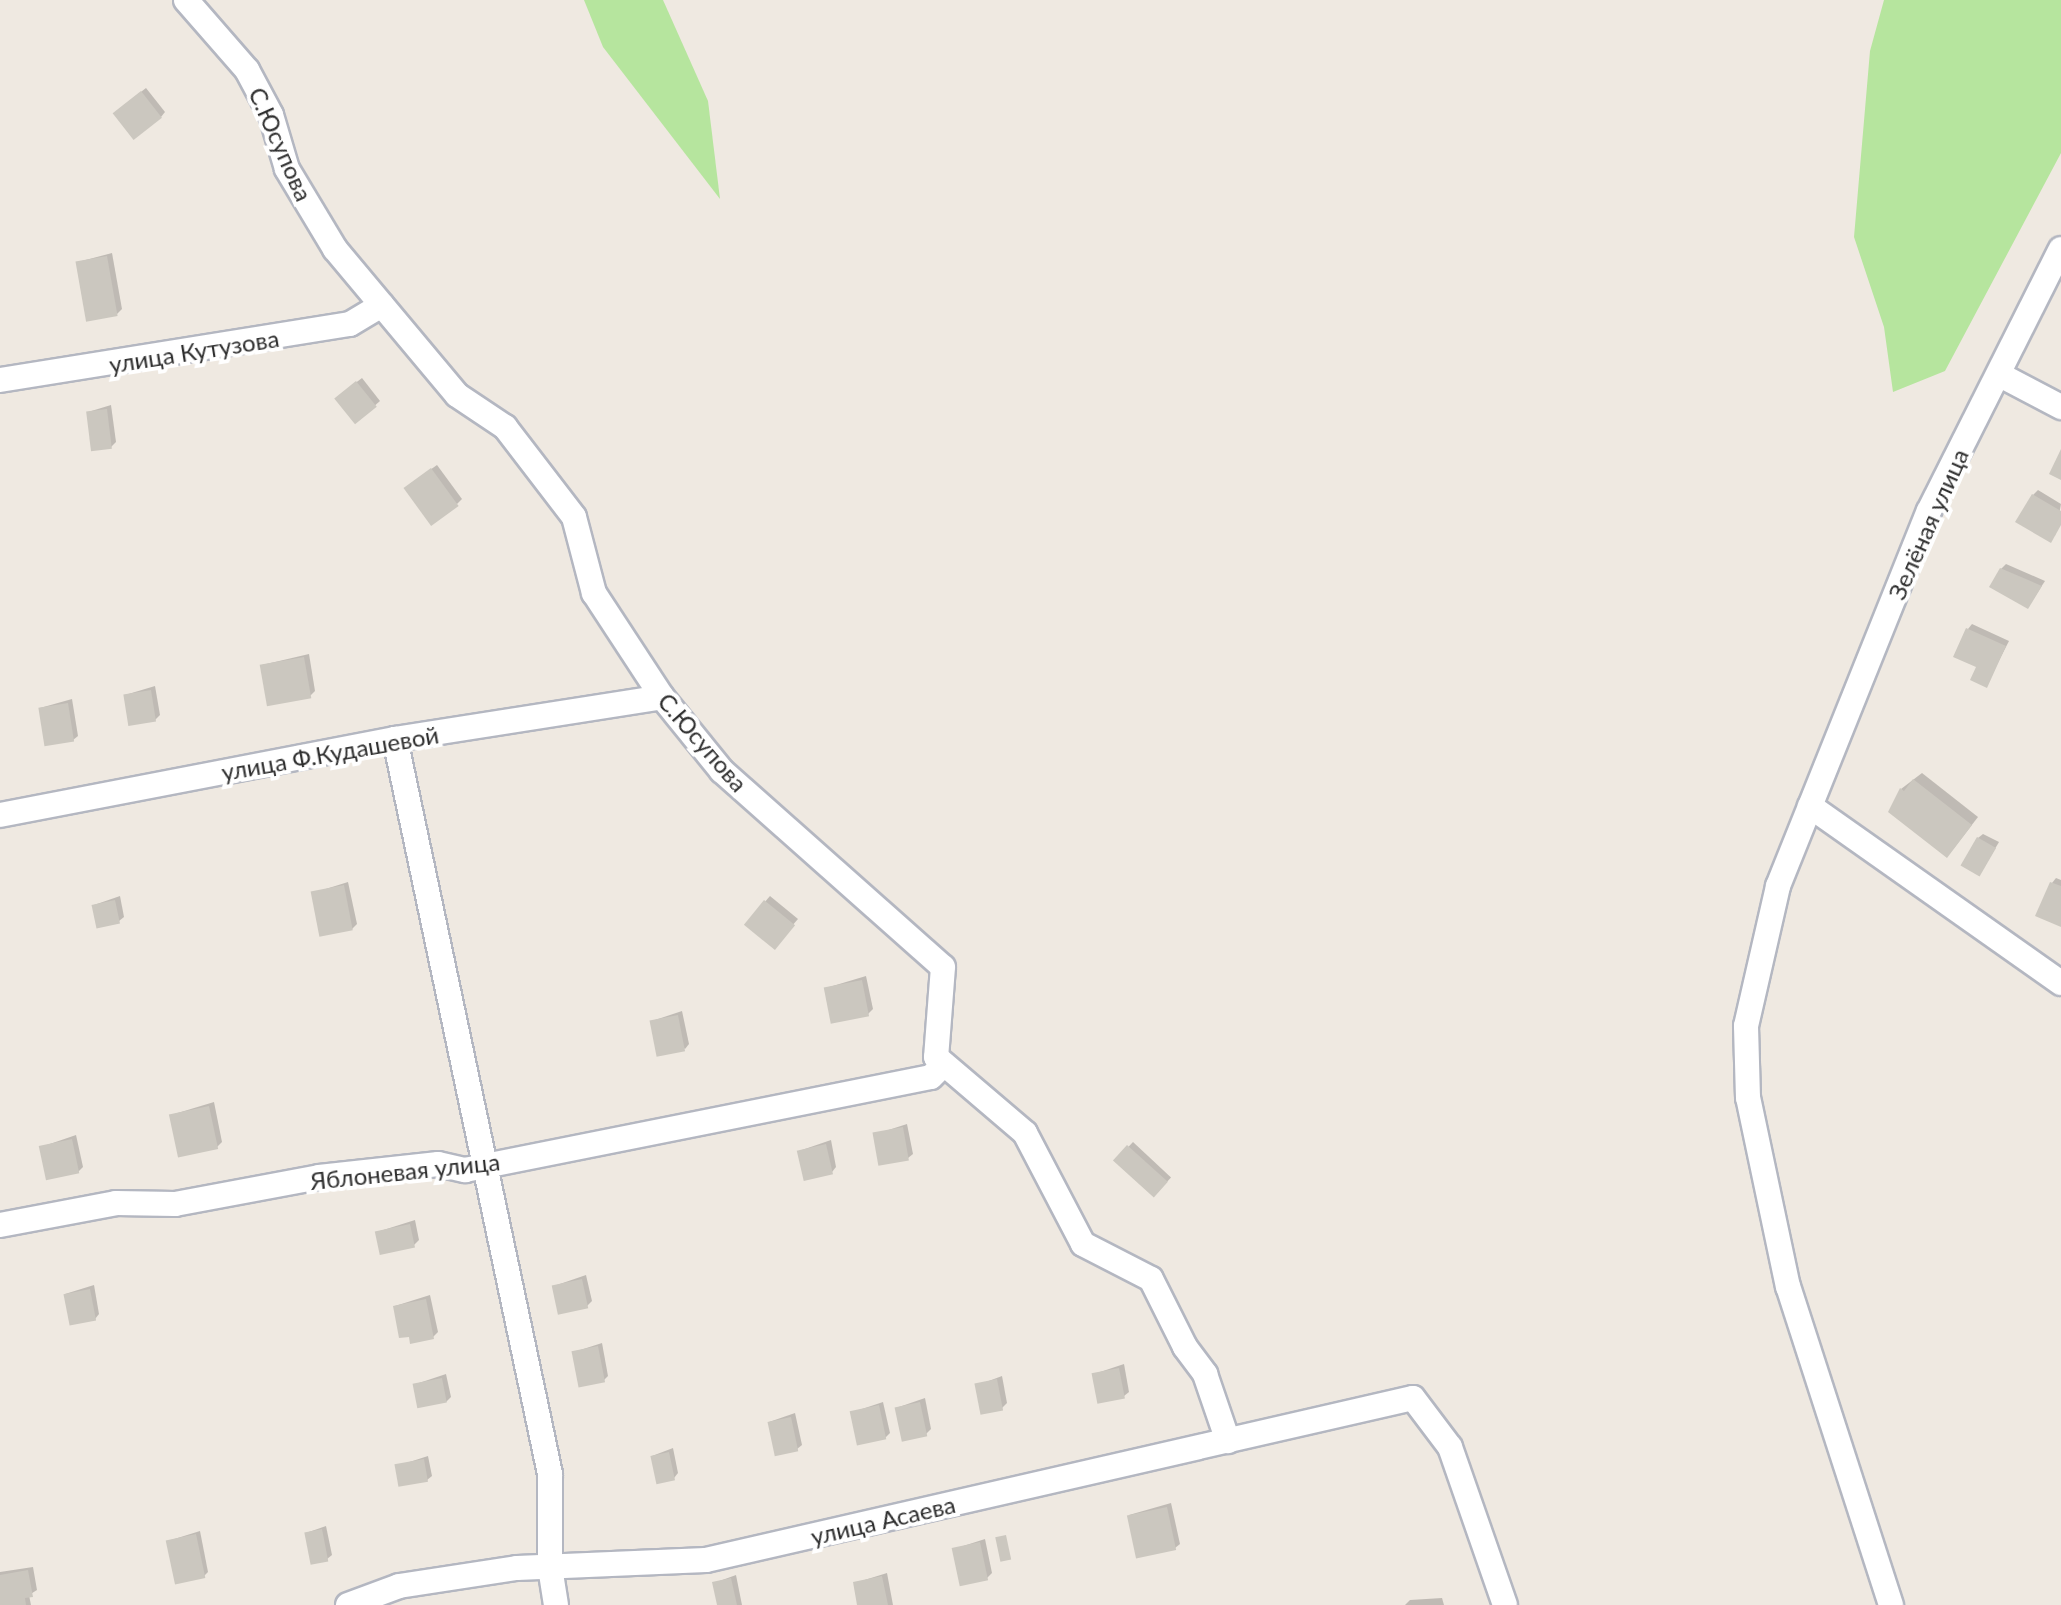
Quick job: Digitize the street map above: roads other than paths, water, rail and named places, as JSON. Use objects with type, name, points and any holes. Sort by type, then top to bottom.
[{"type":"street","name":"С.Юсупова","points":[[186,0],[247,70],[271,115],[287,169],[335,249],[457,395],[505,427],[574,517],[594,593],[662,697],[722,771],[943,967],[936,1057],[944,1064]]},
{"type":"street","name":"Зелёная улица","points":[[1891,1605],[1788,1287],[1748,1098],[1746,1026],[1756,968],[1778,886],[1929,511],[2061,249]]},
{"type":"street","name":"улица Кутузова","points":[[0,380],[350,324],[382,305]]},
{"type":"street","points":[[2000,375],[2061,407]]},
{"type":"street","name":"улица Ф.Кудашевой","points":[[0,815],[395,739],[662,697]]},
{"type":"street","points":[[395,739],[550,1474],[550,1567],[556,1605]]},
{"type":"street","points":[[1810,806],[2061,983]]},
{"type":"street","points":[[944,1064],[1025,1133],[1083,1244],[1151,1279],[1185,1347],[1205,1374],[1228,1441]]},
{"type":"street","name":"Яблоневая улица","points":[[0,1225],[116,1203],[175,1204],[319,1177],[438,1164],[465,1170],[931,1077],[944,1064]]},
{"type":"street","name":"улица Асаева","points":[[348,1605],[399,1586],[550,1567],[706,1560],[1413,1398],[1450,1447],[1505,1605]]}]
